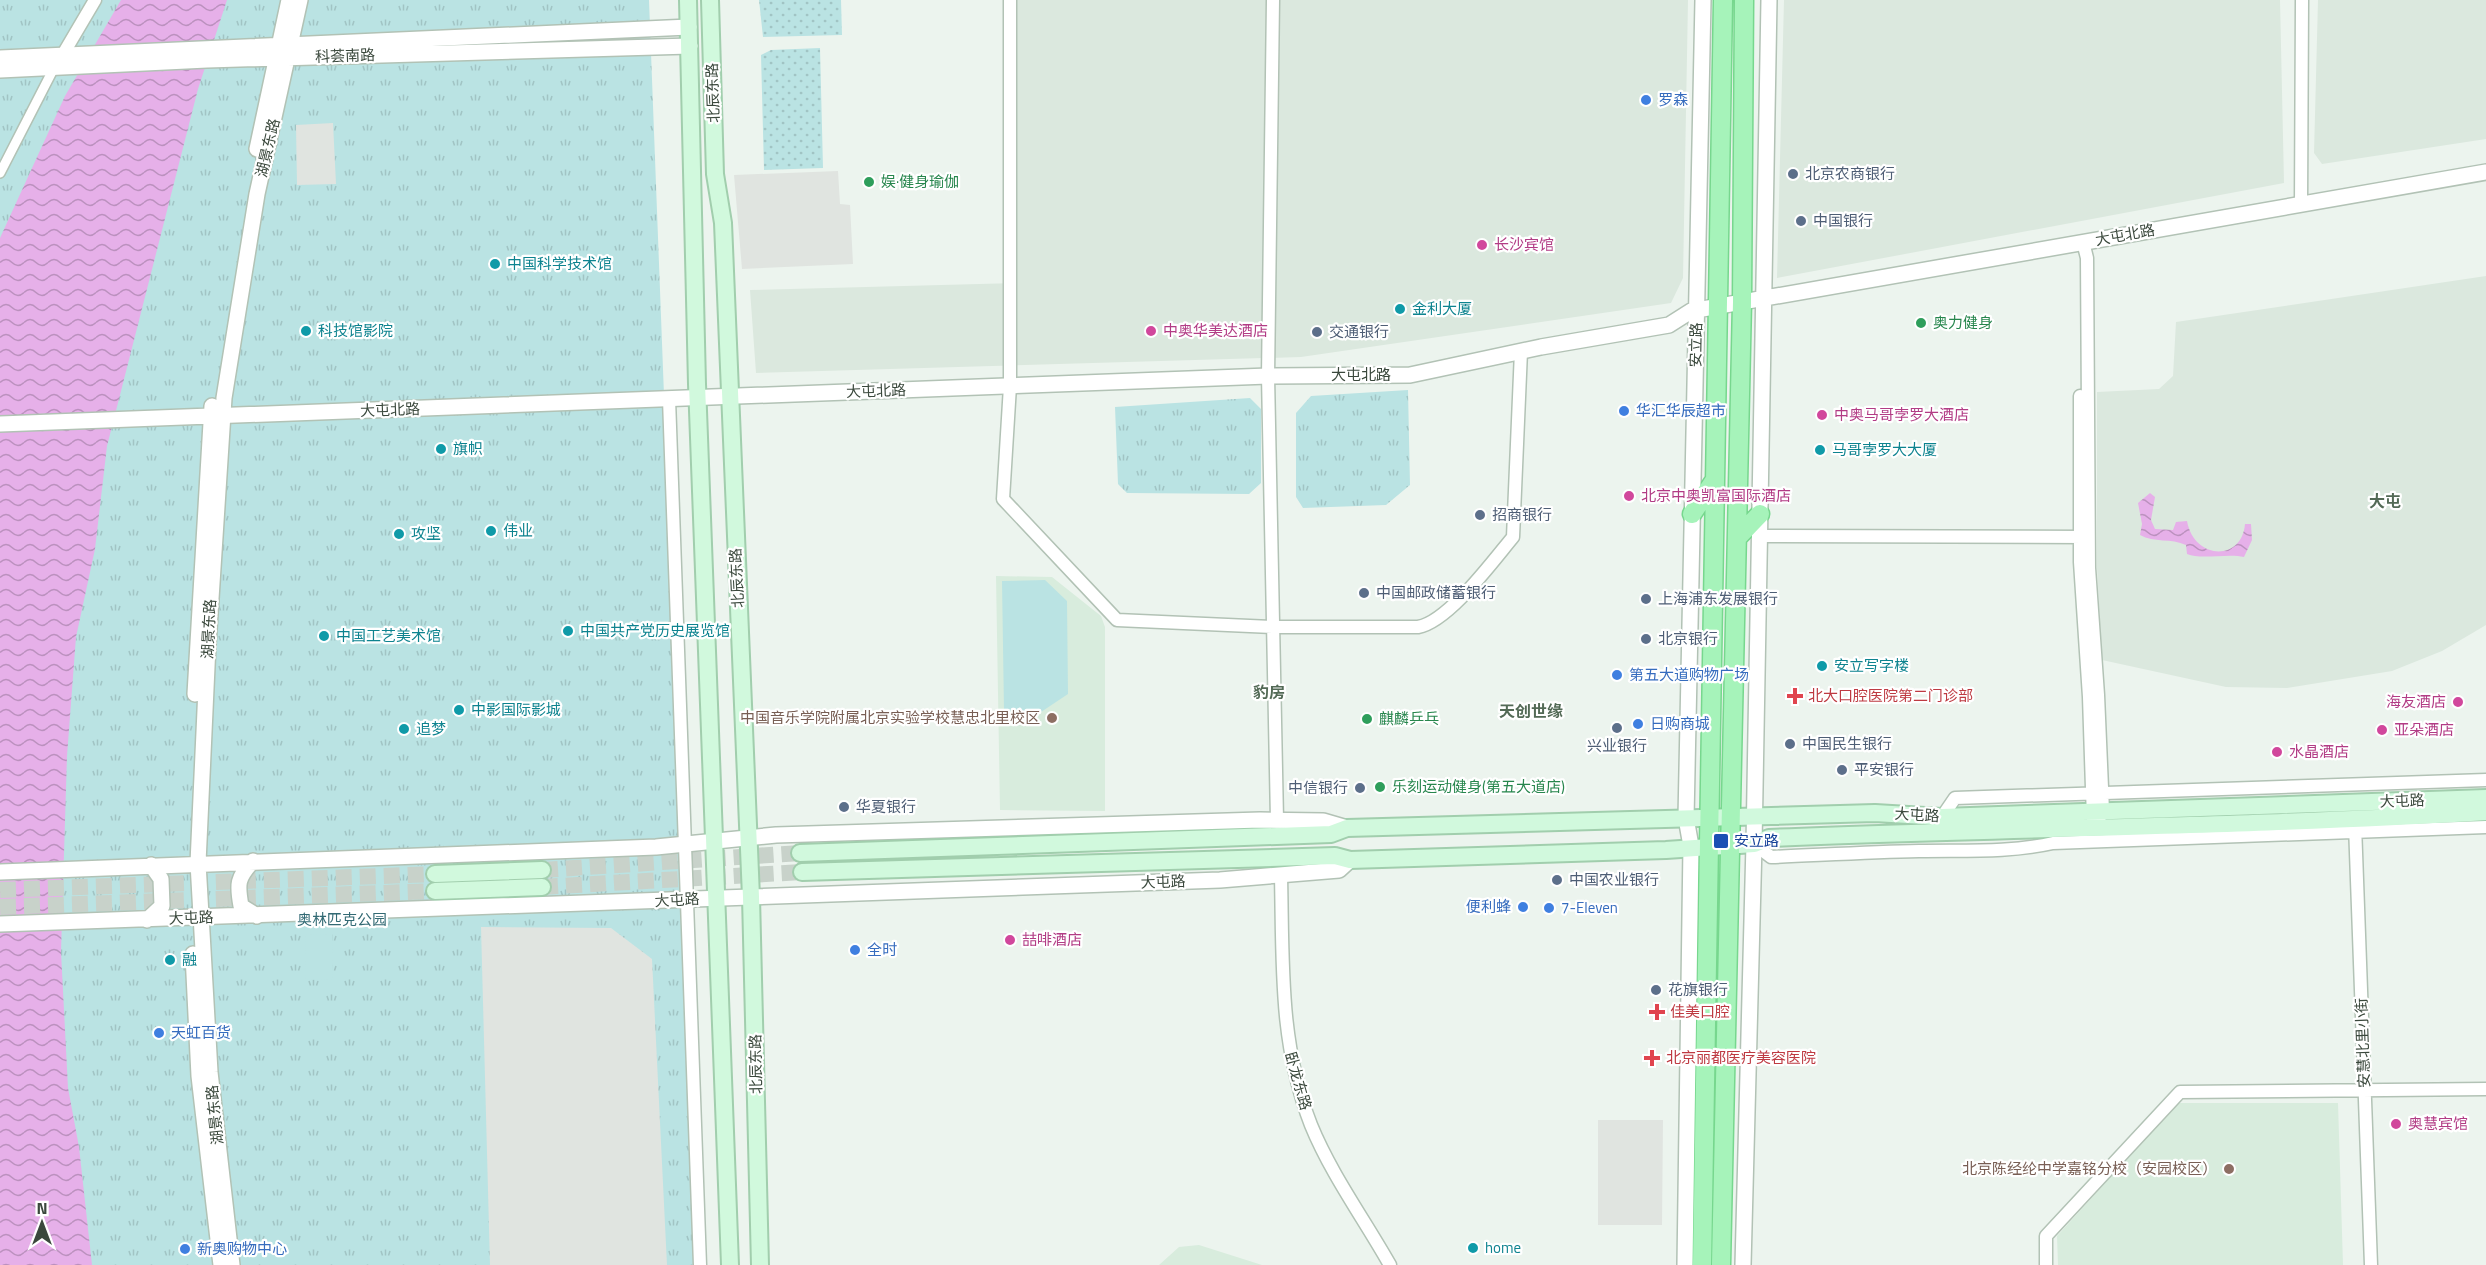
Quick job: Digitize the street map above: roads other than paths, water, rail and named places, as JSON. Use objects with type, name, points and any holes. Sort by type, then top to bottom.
[{"type":"main road","name":"北辰东路","points":[[688,0],[698,397],[730,1265]]},
{"type":"main road","name":"北辰东路","points":[[710,0],[716,174],[723,223],[749,838],[760,1265]]},
{"type":"main road","name":"安立路","points":[[1702,1265],[1710,845],[1716,307],[1723,0]]},
{"type":"main road","points":[[1721,1265],[1724,1053],[1732,844],[1742,302],[1744,0]]},
{"type":"main road","points":[[1692,514],[1714,481]]},
{"type":"main road","points":[[1737,538],[1760,514]]},
{"type":"main road","name":"大屯路","points":[[800,853],[1331,834],[1347,828],[1875,813],[1942,817],[2486,798]]},
{"type":"main road","name":"大屯路","points":[[802,872],[1312,856],[1335,856],[1350,860],[1666,850],[1691,846],[1754,844],[1769,838],[2009,828],[2355,826],[2486,812]]},
{"type":"main road","points":[[542,870],[435,883],[542,888]]},
{"type":"street","points":[[0,173],[58,62],[95,0]]},
{"type":"street","name":"湖景东路","points":[[283,52],[289,0]]},
{"type":"street","name":"湖景东路","points":[[221,1265],[199,1076],[194,863],[197,643],[216,416],[237,243],[283,52],[300,0]]},
{"type":"street","points":[[1010,0],[1010,386],[1003,499],[1117,620],[1273,627],[1428,625],[1436,621],[1499,557],[1514,537],[1521,351]]},
{"type":"street","points":[[1273,0],[1268,376],[1277,820]]},
{"type":"street","name":"安立路","points":[[1686,1265],[1691,846],[1686,818],[1703,0]]},
{"type":"street","points":[[1743,1265],[1754,844],[1769,0]]},
{"type":"street","points":[[2301,205],[2302,0]]},
{"type":"street","name":"科荟南路","points":[[283,52],[689,27]]},
{"type":"street","name":"科荟南路","points":[[0,70],[58,62],[208,54],[690,46]]},
{"type":"street","name":"科荟南路","points":[[0,58],[58,62]]},
{"type":"street","name":"大屯北路","points":[[0,424],[1268,376],[1410,375],[1521,351],[1669,325],[1697,310],[2486,172]]},
{"type":"street","points":[[2083,242],[2080,259],[2084,537],[2098,811],[2093,829]]},
{"type":"street","points":[[669,399],[700,1265]]},
{"type":"street","points":[[1760,536],[2084,537]]},
{"type":"street","points":[[1942,817],[1955,798],[2486,780]]},
{"type":"street","name":"大屯路","points":[[0,872],[685,844],[749,838],[1277,820],[1323,821],[1347,828]]},
{"type":"street","points":[[1754,844],[1771,857],[1920,851],[1973,852],[2025,849],[2053,843],[2355,826],[2486,827]]},
{"type":"street","name":"安慧北里小街","points":[[2355,826],[2371,1265]]},
{"type":"street","name":"大屯路","points":[[0,924],[1281,876],[1339,870],[1350,860]]},
{"type":"street","points":[[253,861],[240,875],[238,891],[241,906],[257,916]]},
{"type":"street","points":[[147,920],[162,906],[161,879],[150,865]]},
{"type":"street","name":"卧龙东路","points":[[1281,876],[1284,1014],[1293,1072],[1312,1127],[1343,1186],[1390,1265]]},
{"type":"street","name":"湖景东路","points":[[196,918],[210,1072],[232,1265]]},
{"type":"street","points":[[2046,1265],[2046,1236],[2180,1092],[2486,1089]]},
{"type":"water","points":[[121,0],[227,0],[198,89],[107,446],[95,549],[76,637],[67,756],[61,952],[68,1088],[79,1147],[92,1265],[0,1265],[0,238],[65,96]]},
{"type":"water","points":[[2150,493],[2155,497],[2151,520],[2155,529],[2173,530],[2176,522],[2187,521],[2191,534],[2208,549],[2227,550],[2236,545],[2242,536],[2245,524],[2251,524],[2252,540],[2244,557],[2193,556],[2187,554],[2186,545],[2140,535],[2142,524],[2138,503]]},
{"type":"tunnel","points":[[542,870],[800,853]]},
{"type":"tunnel","points":[[542,887],[802,872]]},
{"type":"tunnel","points":[[0,890],[435,874]]},
{"type":"tunnel","points":[[0,907],[435,891]]},
{"type":"place","name":"罗森","points":[[1646,100]]},
{"type":"place","name":"北京农商银行","points":[[1793,174]]},
{"type":"place","name":"娱·健身瑜伽","points":[[869,182]]},
{"type":"place","name":"中国银行","points":[[1801,221]]},
{"type":"place","name":"长沙宾馆","points":[[1482,245]]},
{"type":"place","name":"中国科学技术馆","points":[[495,264]]},
{"type":"place","name":"金利大厦","points":[[1400,309]]},
{"type":"place","name":"奥力健身","points":[[1921,323]]},
{"type":"place","name":"科技馆影院","points":[[306,331]]},
{"type":"place","name":"中奥华美达酒店","points":[[1151,331]]},
{"type":"place","name":"交通银行","points":[[1317,332]]},
{"type":"place","name":"华汇华辰超市","points":[[1624,411]]},
{"type":"place","name":"中奥马哥孛罗大酒店","points":[[1822,415]]},
{"type":"place","name":"旗帜","points":[[441,449]]},
{"type":"place","name":"马哥孛罗大大厦","points":[[1820,450]]},
{"type":"place","name":"北京中奥凯富国际酒店","points":[[1629,496]]},
{"type":"place","name":"招商银行","points":[[1480,515]]},
{"type":"place","name":"伟业","points":[[491,531]]},
{"type":"place","name":"攻坚","points":[[399,534]]},
{"type":"place","name":"中国邮政储蓄银行","points":[[1364,593]]},
{"type":"place","name":"上海浦东发展银行","points":[[1646,599]]},
{"type":"place","name":"中国共产党历史展览馆","points":[[568,631]]},
{"type":"place","name":"中国工艺美术馆","points":[[324,636]]},
{"type":"place","name":"北京银行","points":[[1646,639]]},
{"type":"place","name":"安立写字楼","points":[[1822,666]]},
{"type":"place","name":"第五大道购物广场","points":[[1617,675]]},
{"type":"place","name":"北大口腔医院第二门诊部","points":[[1795,696]]},
{"type":"place","name":"海友酒店","points":[[2458,702]]},
{"type":"place","name":"中影国际影城","points":[[459,710]]},
{"type":"place","name":"中国音乐学院附属北京实验学校慧忠北里校区","points":[[1052,718]]},
{"type":"place","name":"麒麟乒乓","points":[[1367,719]]},
{"type":"place","name":"日购商城","points":[[1638,724]]},
{"type":"place","name":"兴业银行","points":[[1617,728]]},
{"type":"place","name":"追梦","points":[[404,729]]},
{"type":"place","name":"亚朵酒店","points":[[2382,730]]},
{"type":"place","name":"中国民生银行","points":[[1790,744]]},
{"type":"place","name":"水晶酒店","points":[[2277,752]]},
{"type":"place","name":"平安银行","points":[[1842,770]]},
{"type":"place","name":"乐刻运动健身(第五大道店)","points":[[1380,787]]},
{"type":"place","name":"中信银行","points":[[1360,788]]},
{"type":"place","name":"华夏银行","points":[[844,807]]},
{"type":"place","name":"安立路","points":[[1721,841]]},
{"type":"place","name":"中国农业银行","points":[[1557,880]]},
{"type":"place","name":"便利蜂","points":[[1523,907]]},
{"type":"place","name":"7-Eleven","points":[[1549,908]]},
{"type":"place","name":"喆啡酒店","points":[[1010,940]]},
{"type":"place","name":"全时","points":[[855,950]]},
{"type":"place","name":"融","points":[[170,960]]},
{"type":"place","name":"花旗银行","points":[[1656,990]]},
{"type":"place","name":"佳美口腔","points":[[1657,1012]]},
{"type":"place","name":"天虹百货","points":[[159,1033]]},
{"type":"place","name":"北京丽都医疗美容医院","points":[[1652,1058]]},
{"type":"place","name":"奥慧宾馆","points":[[2396,1124]]},
{"type":"place","name":"北京陈经纶中学嘉铭分校（安园校区）","points":[[2229,1169]]},
{"type":"place","name":"home","points":[[1473,1248]]},
{"type":"place","name":"新奥购物中心","points":[[185,1249]]},
{"type":"district","name":"大屯","points":[[2385,501]]},
{"type":"district","name":"豹房","points":[[1269,692]]},
{"type":"district","name":"天创世缘","points":[[1531,711]]},
{"type":"park label","name":"奥林匹克公园","points":[[342,920]]}]
